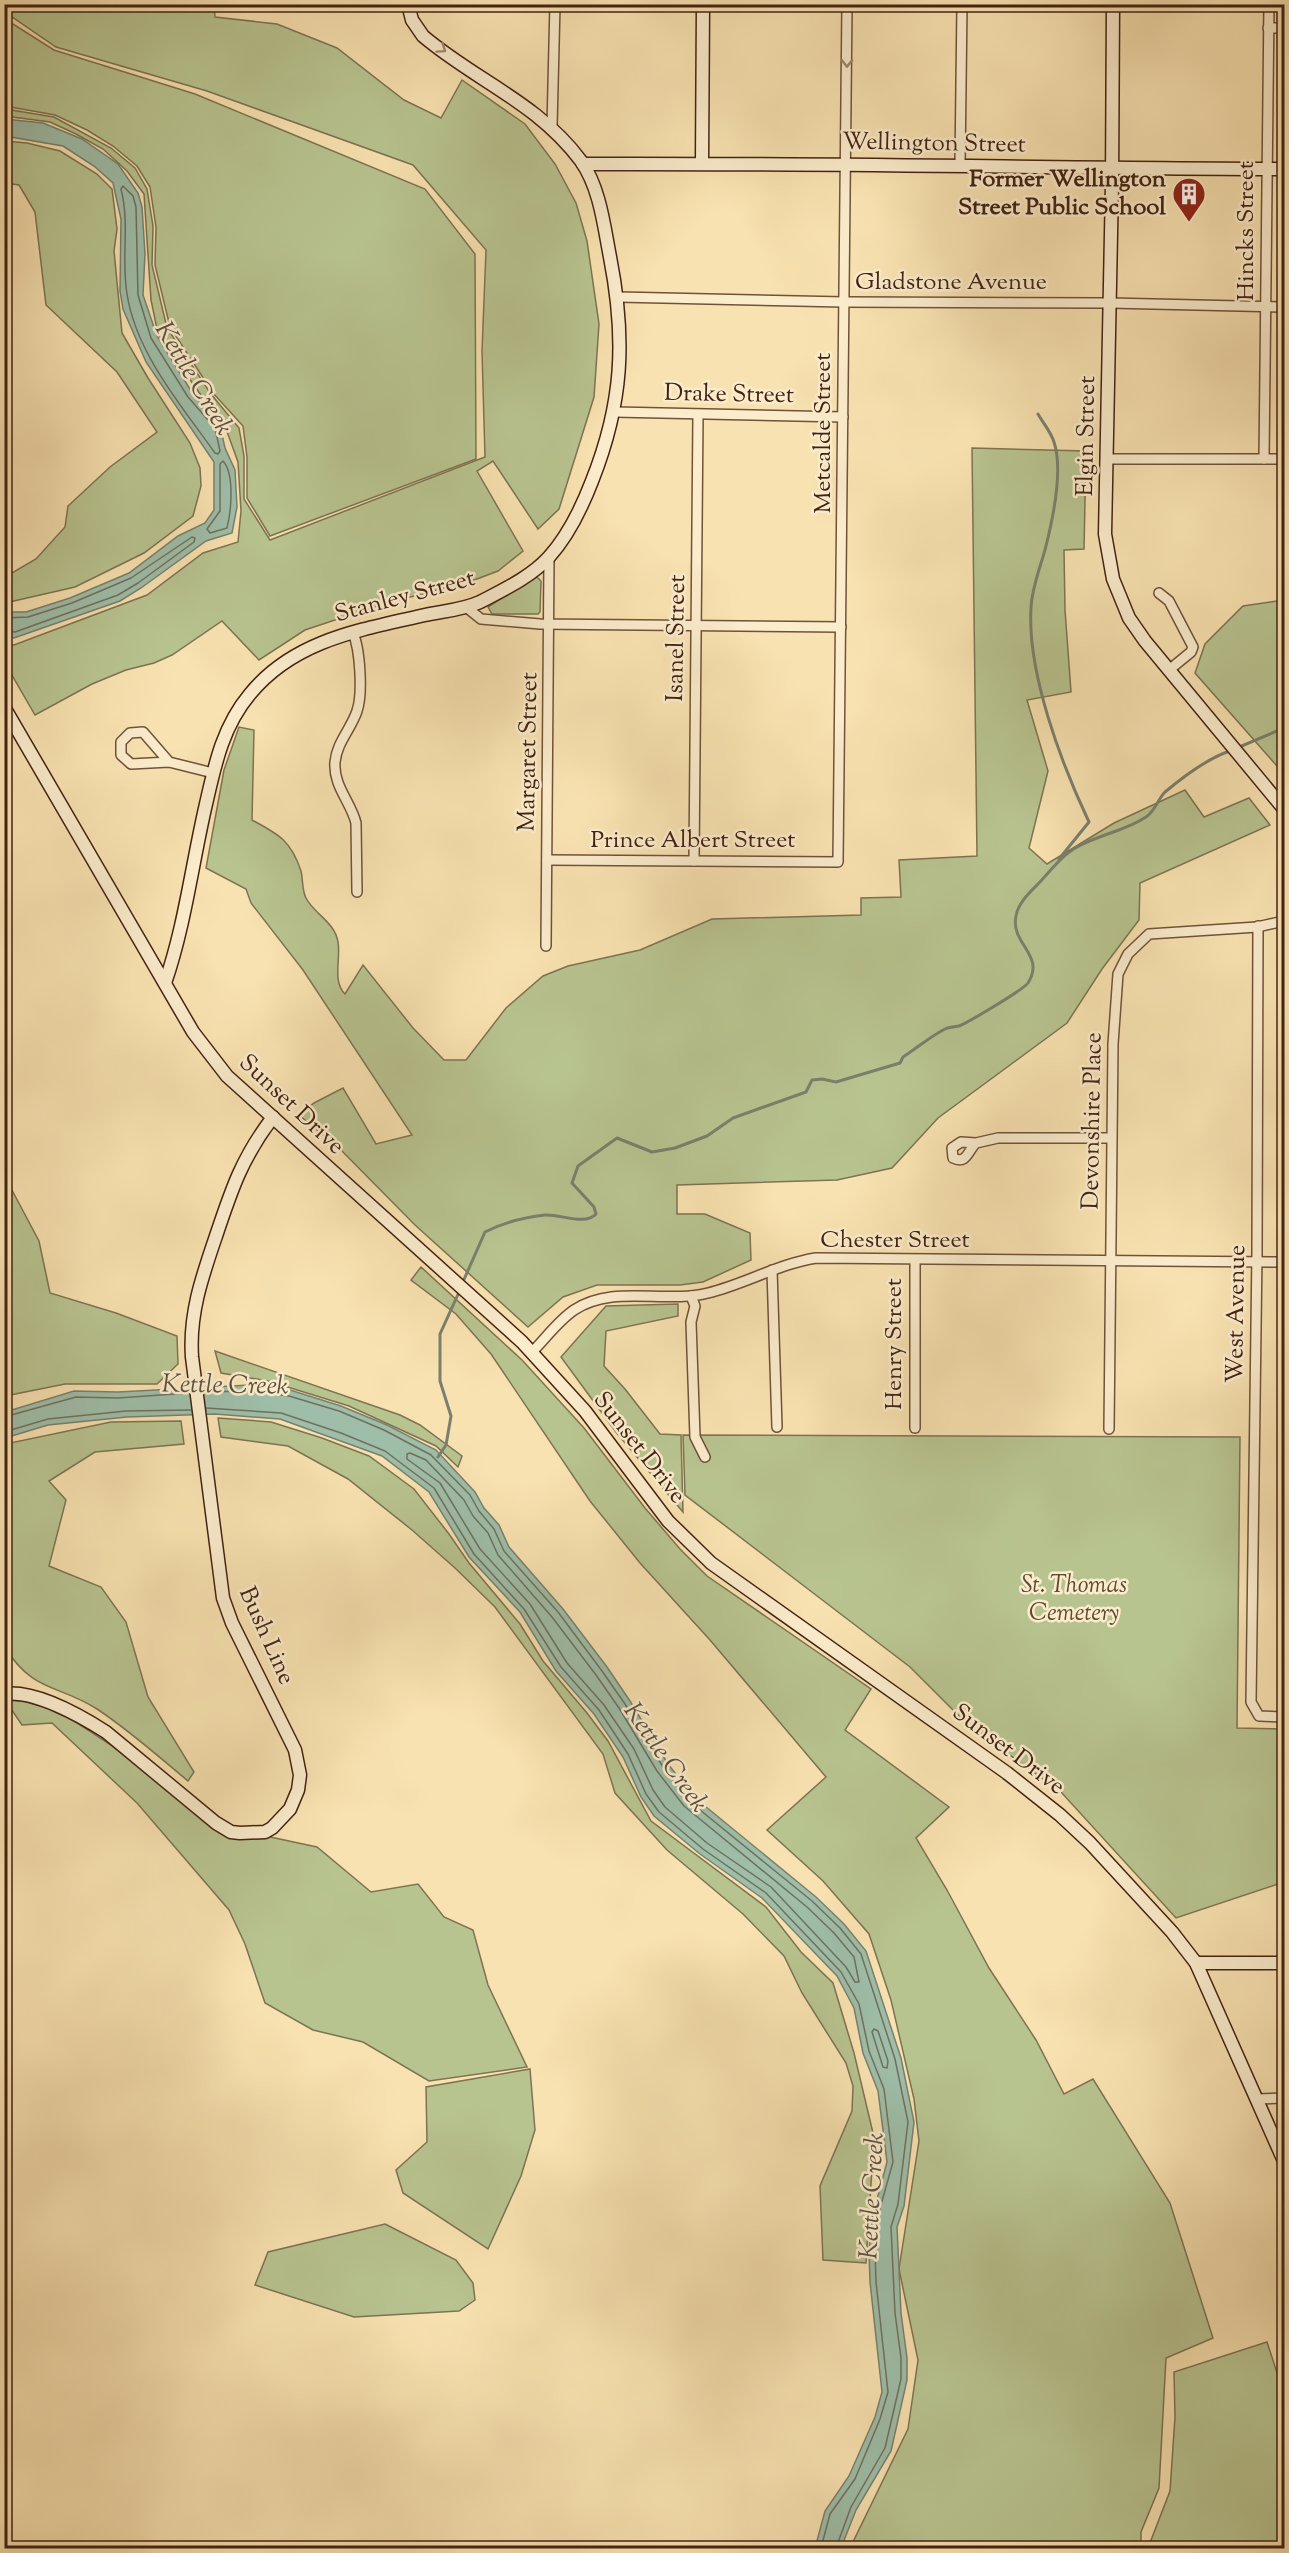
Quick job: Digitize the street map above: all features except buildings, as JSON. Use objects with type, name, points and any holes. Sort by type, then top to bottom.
[{"type":"street","name":"Stanley Street","points":[[165,983],[181,933],[193,862],[213,773],[229,723],[250,693],[297,652],[324,640],[466,607],[510,586],[549,558],[577,515],[588,491],[615,412],[620,357],[618,297],[603,218],[583,164],[552,126],[427,39],[412,20],[408,4]]},
{"type":"street","points":[[552,126],[555,4]]},
{"type":"street","points":[[702,163],[703,4]]},
{"type":"street","name":"Metcalde Street","points":[[838,862],[847,4]]},
{"type":"street","points":[[960,165],[962,4]]},
{"type":"street","name":"Elgin Street","points":[[1113,4],[1113,168],[1105,534],[1113,579],[1129,618],[1284,809]]},
{"type":"street","name":"Hincks Street","points":[[1263,459],[1269,4]]},
{"type":"street","points":[[1268,28],[1284,28]]},
{"type":"street","name":"Wellington Street","points":[[583,164],[846,164],[1284,169]]},
{"type":"street","name":"Gladstone Avenue","points":[[618,297],[1284,307]]},
{"type":"street","name":"Drake Street","points":[[615,412],[843,417]]},
{"type":"street","name":"Isanel Street","points":[[693,861],[698,415]]},
{"type":"street","points":[[1107,459],[1284,459]]},
{"type":"street","name":"Margaret Street","points":[[546,946],[549,558]]},
{"type":"street","points":[[1159,593],[1169,601],[1193,647],[1191,652],[1169,670]]},
{"type":"street","points":[[466,607],[481,619],[550,624],[842,627]]},
{"type":"street","points":[[352,633],[357,644],[359,702],[354,718],[340,743],[335,773],[340,791],[354,814],[356,823],[357,892]]},
{"type":"street","name":"Sunset Drive","points":[[4,707],[193,1032],[216,1064],[254,1103],[273,1117],[532,1352],[585,1411],[668,1521],[711,1563],[1007,1773],[1060,1815],[1124,1880],[1172,1932],[1196,1963],[1258,2098],[1284,2161]]},
{"type":"street","points":[[170,762],[143,732],[130,732],[121,742],[122,755],[131,764],[170,762],[213,773]]},
{"type":"street","name":"Prince Albert Street","points":[[547,860],[838,862]]},
{"type":"street","name":"Devonshire Place","points":[[1109,1429],[1111,1138],[1115,992],[1118,974],[1128,954],[1149,934],[1258,926],[1284,921]]},
{"type":"street","name":"West Avenue","points":[[1258,926],[1257,1262],[1251,1702],[1259,1716],[1284,1717]]},
{"type":"street","name":"Bush Line","points":[[4,1694],[36,1698],[90,1722],[106,1732],[216,1823],[231,1832],[265,1832],[285,1816],[298,1790],[300,1775],[298,1760],[226,1610],[220,1585],[190,1330],[200,1281],[240,1167],[260,1133],[273,1117]]},
{"type":"street","points":[[976,1143],[998,1138],[1111,1138]]},
{"type":"street","name":"Chester Street","points":[[532,1352],[573,1311],[590,1302],[618,1297],[678,1298],[722,1290],[792,1262],[816,1258],[1284,1262]]},
{"type":"street","name":"Henry Street","points":[[915,1260],[915,1428]]},
{"type":"street","points":[[772,1270],[777,1427]]},
{"type":"street","points":[[691,1296],[695,1306],[691,1322],[695,1437],[705,1457]]},
{"type":"street","points":[[1196,1963],[1284,1963]]},
{"type":"street","points":[[1258,2098],[1284,2098]]},
{"type":"green space","points":[[5,4],[214,5],[215,17],[277,24],[337,48],[404,100],[441,118],[462,80],[525,124],[555,164],[576,203],[587,241],[599,324],[594,397],[559,509],[538,529],[493,461],[477,471],[523,551],[498,571],[469,582],[383,604],[305,630],[259,660],[222,621],[172,655],[92,684],[35,715],[5,663],[5,645],[14,645],[147,595],[203,553],[238,542],[241,511],[238,462],[225,426],[158,334],[151,300],[144,194],[127,171],[103,149],[50,122],[5,116],[5,109],[54,117],[111,148],[135,168],[147,189],[153,226],[152,265],[167,328],[211,394],[239,428],[244,456],[244,499],[270,540],[485,457],[482,351],[486,250],[413,165],[207,91],[56,47],[5,12]]},
{"type":"green space","points":[[5,19],[54,50],[195,94],[425,189],[475,254],[476,459],[270,536],[247,498],[247,457],[243,426],[213,393],[170,327],[155,265],[156,227],[150,187],[137,166],[113,146],[87,130],[55,115],[5,106]]},
{"type":"green space","points":[[5,141],[27,143],[60,151],[97,174],[112,189],[117,229],[114,251],[122,333],[190,443],[200,468],[201,486],[193,516],[144,553],[75,587],[5,603],[5,577],[36,559],[65,527],[68,506],[110,467],[157,432],[117,372],[46,305],[35,212],[19,185],[5,183]]},
{"type":"green space","points":[[972,448],[1086,451],[1084,549],[1064,550],[1065,610],[1071,692],[1027,700],[1048,771],[1029,848],[1047,864],[1114,823],[1185,790],[1204,817],[1249,798],[1270,825],[1140,883],[1139,920],[1102,969],[1067,1023],[938,1118],[892,1168],[837,1180],[677,1185],[677,1214],[705,1214],[750,1233],[751,1260],[703,1282],[680,1285],[597,1285],[563,1297],[528,1327],[415,1225],[340,1149],[299,1115],[314,1103],[343,1088],[376,1144],[412,1135],[303,970],[251,903],[246,889],[206,868],[224,770],[239,727],[254,730],[252,820],[276,834],[293,852],[301,871],[306,898],[336,935],[341,989],[345,994],[363,965],[413,1028],[444,1060],[466,1060],[506,1008],[543,976],[568,966],[640,950],[712,919],[861,915],[861,898],[901,897],[899,860],[977,856]]},
{"type":"green space","points":[[536,576],[541,581],[540,612],[538,614],[492,614],[488,607]]},
{"type":"green space","points":[[1284,600],[1284,774],[1195,673],[1205,644],[1243,606]]},
{"type":"green space","points":[[5,1177],[39,1241],[50,1293],[116,1313],[177,1336],[178,1364],[157,1384],[65,1384],[5,1396]]},
{"type":"green space","points":[[421,1267],[522,1360],[584,1428],[645,1508],[680,1549],[707,1576],[871,1689],[845,1730],[949,1807],[916,1838],[989,1968],[1036,2040],[1064,2094],[1093,2079],[1170,2203],[1213,2338],[1166,2358],[1159,2488],[1141,2532],[1141,2548],[850,2548],[908,2429],[918,2360],[899,2269],[919,2141],[914,2099],[891,2000],[869,1934],[823,1881],[767,1830],[826,1777],[710,1640],[640,1563],[590,1501],[491,1354],[456,1314],[411,1280]]},
{"type":"green space","points":[[678,1304],[678,1316],[606,1331],[604,1366],[660,1434],[681,1435],[683,1512],[616,1432],[561,1357],[606,1306]]},
{"type":"green space","points":[[215,1351],[400,1415],[420,1425],[462,1456],[458,1467],[436,1446],[349,1406],[268,1381],[221,1373]]},
{"type":"green space","points":[[218,1418],[271,1422],[322,1438],[369,1456],[414,1489],[469,1563],[520,1624],[543,1661],[608,1741],[651,1821],[766,1907],[801,1952],[833,1983],[854,2053],[874,2137],[866,2263],[823,2260],[820,2186],[852,2111],[853,2086],[846,2063],[802,1993],[784,1956],[743,1914],[667,1850],[615,1793],[603,1754],[495,1607],[455,1568],[348,1479],[288,1446],[221,1437]]},
{"type":"green space","points":[[181,1421],[184,1444],[95,1452],[49,1481],[66,1500],[49,1566],[101,1587],[126,1622],[148,1697],[194,1772],[188,1781],[97,1709],[47,1686],[25,1672],[4,1646],[5,1444],[111,1422]]},
{"type":"green space","name":"St. Thomas Cemetery","points":[[683,1435],[1240,1437],[1237,1728],[1284,1729],[1284,1882],[1176,1918],[1061,1792],[968,1725],[910,1667],[685,1495]]},
{"type":"green space","points":[[5,1700],[24,1701],[62,1713],[111,1745],[228,1835],[261,1835],[317,1847],[371,1892],[418,1884],[444,1917],[473,1930],[488,1985],[527,2067],[429,2081],[363,2042],[313,2030],[265,2003],[245,1944],[229,1910],[137,1803],[52,1723],[22,1725]]},
{"type":"green space","points":[[530,2069],[535,2130],[521,2176],[488,2249],[403,2193],[396,2170],[427,2142],[426,2087]]},
{"type":"green space","points":[[385,2224],[456,2260],[473,2283],[475,2300],[459,2311],[354,2317],[255,2285],[268,2252]]},
{"type":"green space","points":[[1267,2342],[1282,2388],[1284,2388],[1284,2548],[1148,2548],[1170,2491],[1175,2417],[1174,2372]]},
{"type":"water","name":"Kettle Creek","points":[[5,119],[43,123],[82,139],[118,164],[138,193],[142,207],[145,254],[143,295],[157,336],[193,394],[220,426],[225,448],[235,470],[237,507],[232,533],[206,541],[120,601],[14,638],[5,636],[5,612],[26,612],[70,598],[129,573],[178,536],[205,523],[214,510],[214,462],[146,362],[123,309],[120,291],[121,219],[113,183],[94,166],[63,146],[5,136]]},
{"type":"water","name":"Kettle Creek","points":[[250,1385],[290,1390],[341,1406],[387,1425],[436,1450],[475,1492],[484,1508],[499,1525],[509,1547],[563,1609],[607,1667],[668,1764],[694,1797],[816,1897],[844,1924],[866,1951],[901,2058],[914,2122],[904,2206],[897,2227],[907,2380],[891,2451],[856,2510],[841,2548],[815,2548],[825,2511],[849,2476],[875,2417],[882,2392],[870,2282],[869,2251],[872,2218],[887,2162],[878,2091],[863,2053],[854,2008],[837,1976],[762,1898],[700,1854],[654,1816],[641,1797],[623,1757],[594,1714],[556,1671],[520,1612],[469,1557],[429,1492],[382,1456],[280,1419],[215,1414],[127,1417],[48,1425],[5,1438],[5,1412],[74,1391],[118,1392]]},
{"type":"waterway","points":[[1038,414],[1053,438],[1058,466],[1051,522],[1031,608],[1034,660],[1057,745],[1089,822],[1059,859]]},
{"type":"waterway","points":[[1237,748],[1284,728]]},
{"type":"waterway","points":[[462,1284],[485,1232],[507,1223],[538,1216],[551,1215],[586,1219],[596,1214],[594,1207],[572,1183],[578,1166],[617,1138],[652,1152],[675,1148],[707,1136],[733,1118],[806,1092],[812,1080],[822,1079],[836,1082],[900,1063],[903,1057],[940,1032],[964,1024],[1016,992],[1028,983],[1033,965],[1016,926],[1017,911],[1028,894],[1073,849],[1130,826],[1146,817],[1172,786],[1205,763],[1230,751]]},
{"type":"waterway","points":[[438,1457],[446,1445],[451,1416],[440,1381],[440,1334],[460,1290]]},
{"type":"place","name":"Former Wellington Street Public School","points":[[1189,223]]}]
